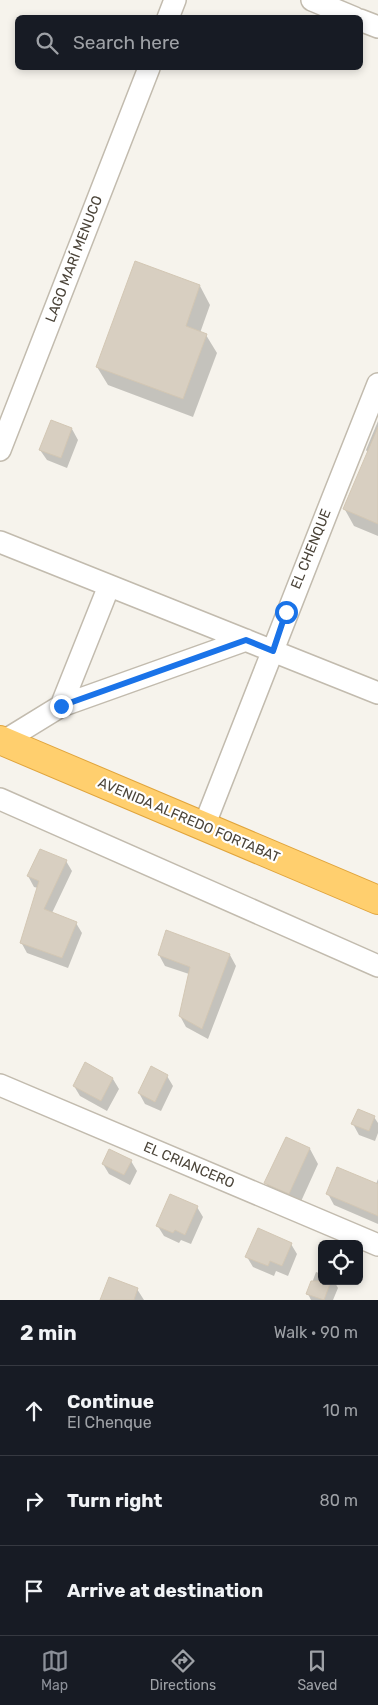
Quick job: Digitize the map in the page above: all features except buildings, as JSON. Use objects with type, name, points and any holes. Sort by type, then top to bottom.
[{"type":"highway","name":"AVENIDA ALFREDO FORTABAT","points":[[2,740],[378,900]]},
{"type":"street","points":[[169,15],[175,0]]},
{"type":"street","points":[[312,0],[348,15]]},
{"type":"street","points":[[363,21],[378,27]]},
{"type":"street","name":"LAGO MARÍ MENUCO","points":[[0,450],[148,70]]},
{"type":"street","name":"EL CHENQUE","points":[[204,826],[273,651],[286,612],[378,384]]},
{"type":"street","points":[[0,542],[378,692]]},
{"type":"street","points":[[61,706],[109,586]]},
{"type":"street","points":[[2,740],[61,706],[246,640]]},
{"type":"street","points":[[0,799],[378,966]]},
{"type":"street","name":"EL CRIANCERO","points":[[0,1086],[378,1245]]},
{"type":"route","points":[[61,706],[246,640],[273,651],[286,612]]}]
